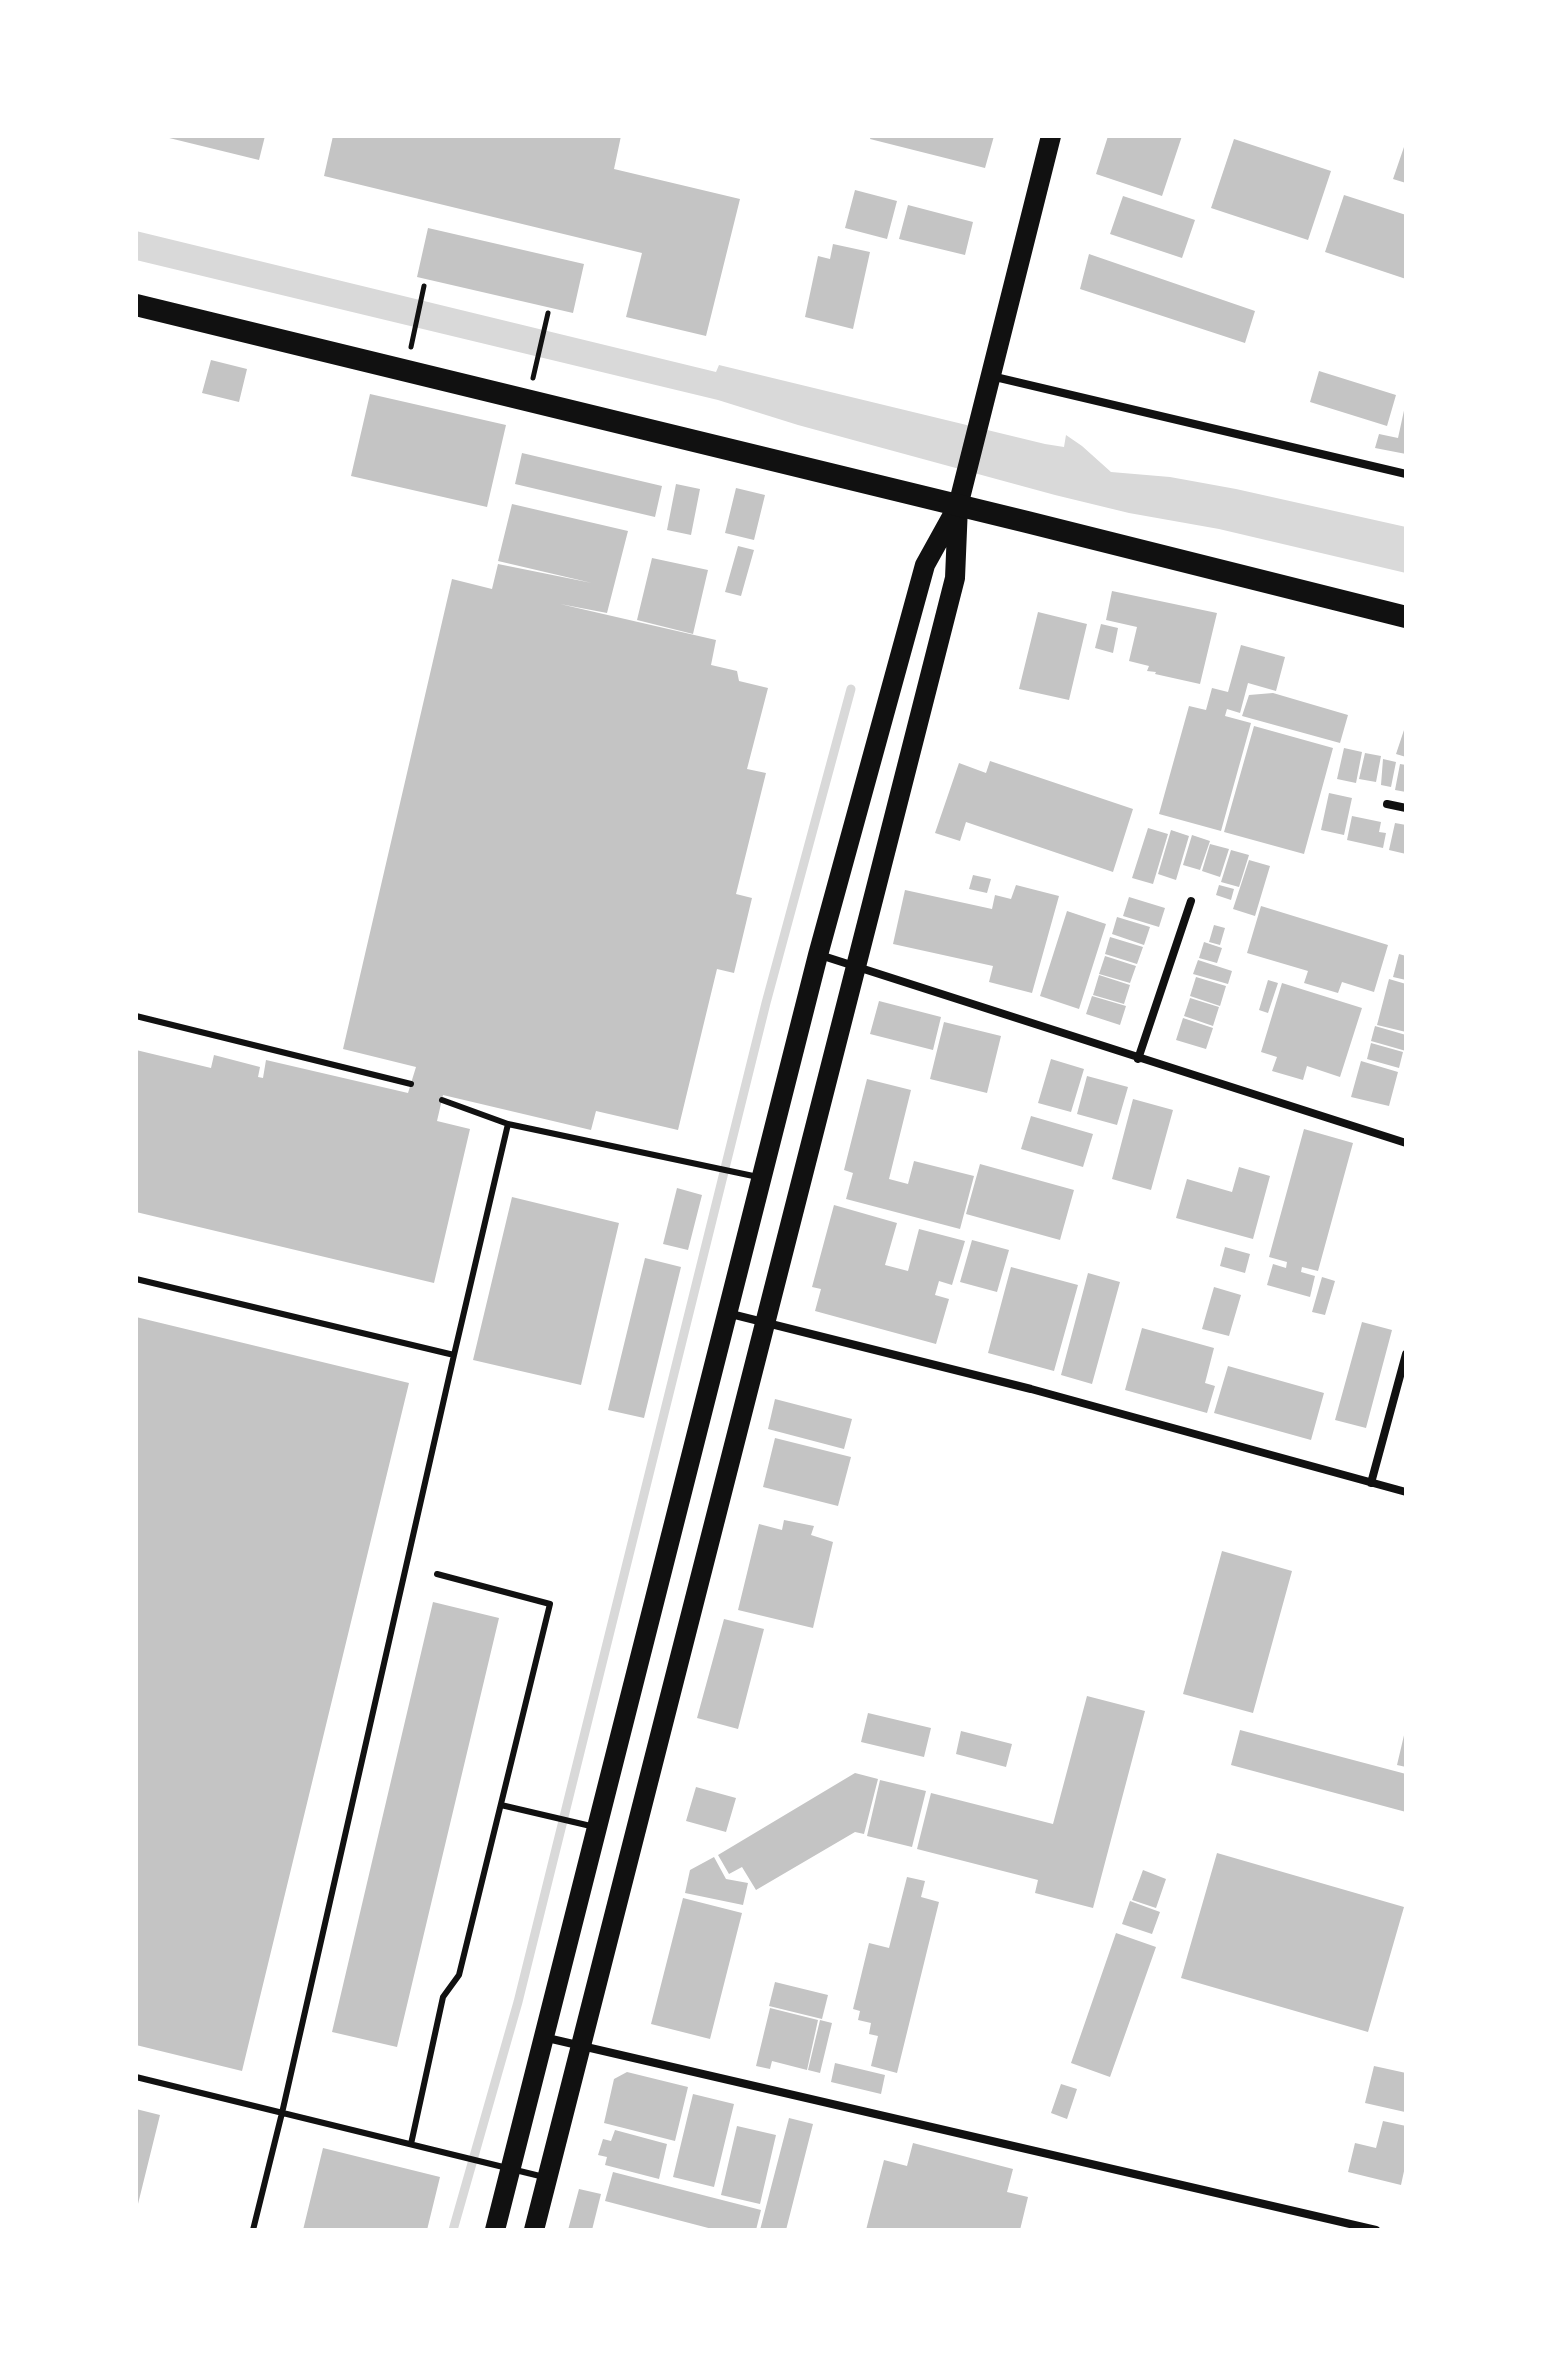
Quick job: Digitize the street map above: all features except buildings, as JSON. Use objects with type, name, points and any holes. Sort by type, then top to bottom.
[{"type":"highway","points":[[136,305],[1406,617]]},
{"type":"main road","points":[[534,2230],[956,574],[958,506],[1051,136]]},
{"type":"main road","points":[[495,2230],[818,955],[925,565],[958,506]]},
{"type":"street","points":[[990,376],[1406,474]]},
{"type":"street","points":[[1387,804],[1406,808]]},
{"type":"street","points":[[1138,1059],[1191,901]]},
{"type":"street","points":[[818,955],[1406,1143]]},
{"type":"street","points":[[726,1313],[1031,1389],[1406,1492]]},
{"type":"street","points":[[1371,1483],[1406,1354]]},
{"type":"street","points":[[542,2037],[1376,2230]]},
{"type":"lane","points":[[136,1016],[411,1084]]},
{"type":"lane","points":[[442,1100],[508,1124],[760,1178]]},
{"type":"lane","points":[[253,2230],[508,1124]]},
{"type":"lane","points":[[136,1279],[454,1355]]},
{"type":"lane","points":[[411,2144],[443,1997],[459,1975],[550,1604],[437,1574]]},
{"type":"lane","points":[[501,1805],[595,1828]]},
{"type":"lane","points":[[136,2077],[547,2178]]},
{"type":"path","points":[[411,346],[424,286]]},
{"type":"path","points":[[534,375],[548,313]]},
{"type":"shaded area","points":[[136,231],[716,372],[719,365],[1045,444],[1064,447],[1066,435],[1111,472],[1170,477],[1236,489],[1406,527],[1406,573],[1055,495],[718,400],[136,260]]},
{"type":"waterway","points":[[453,2230],[518,2002],[766,1003],[851,689]]}]
